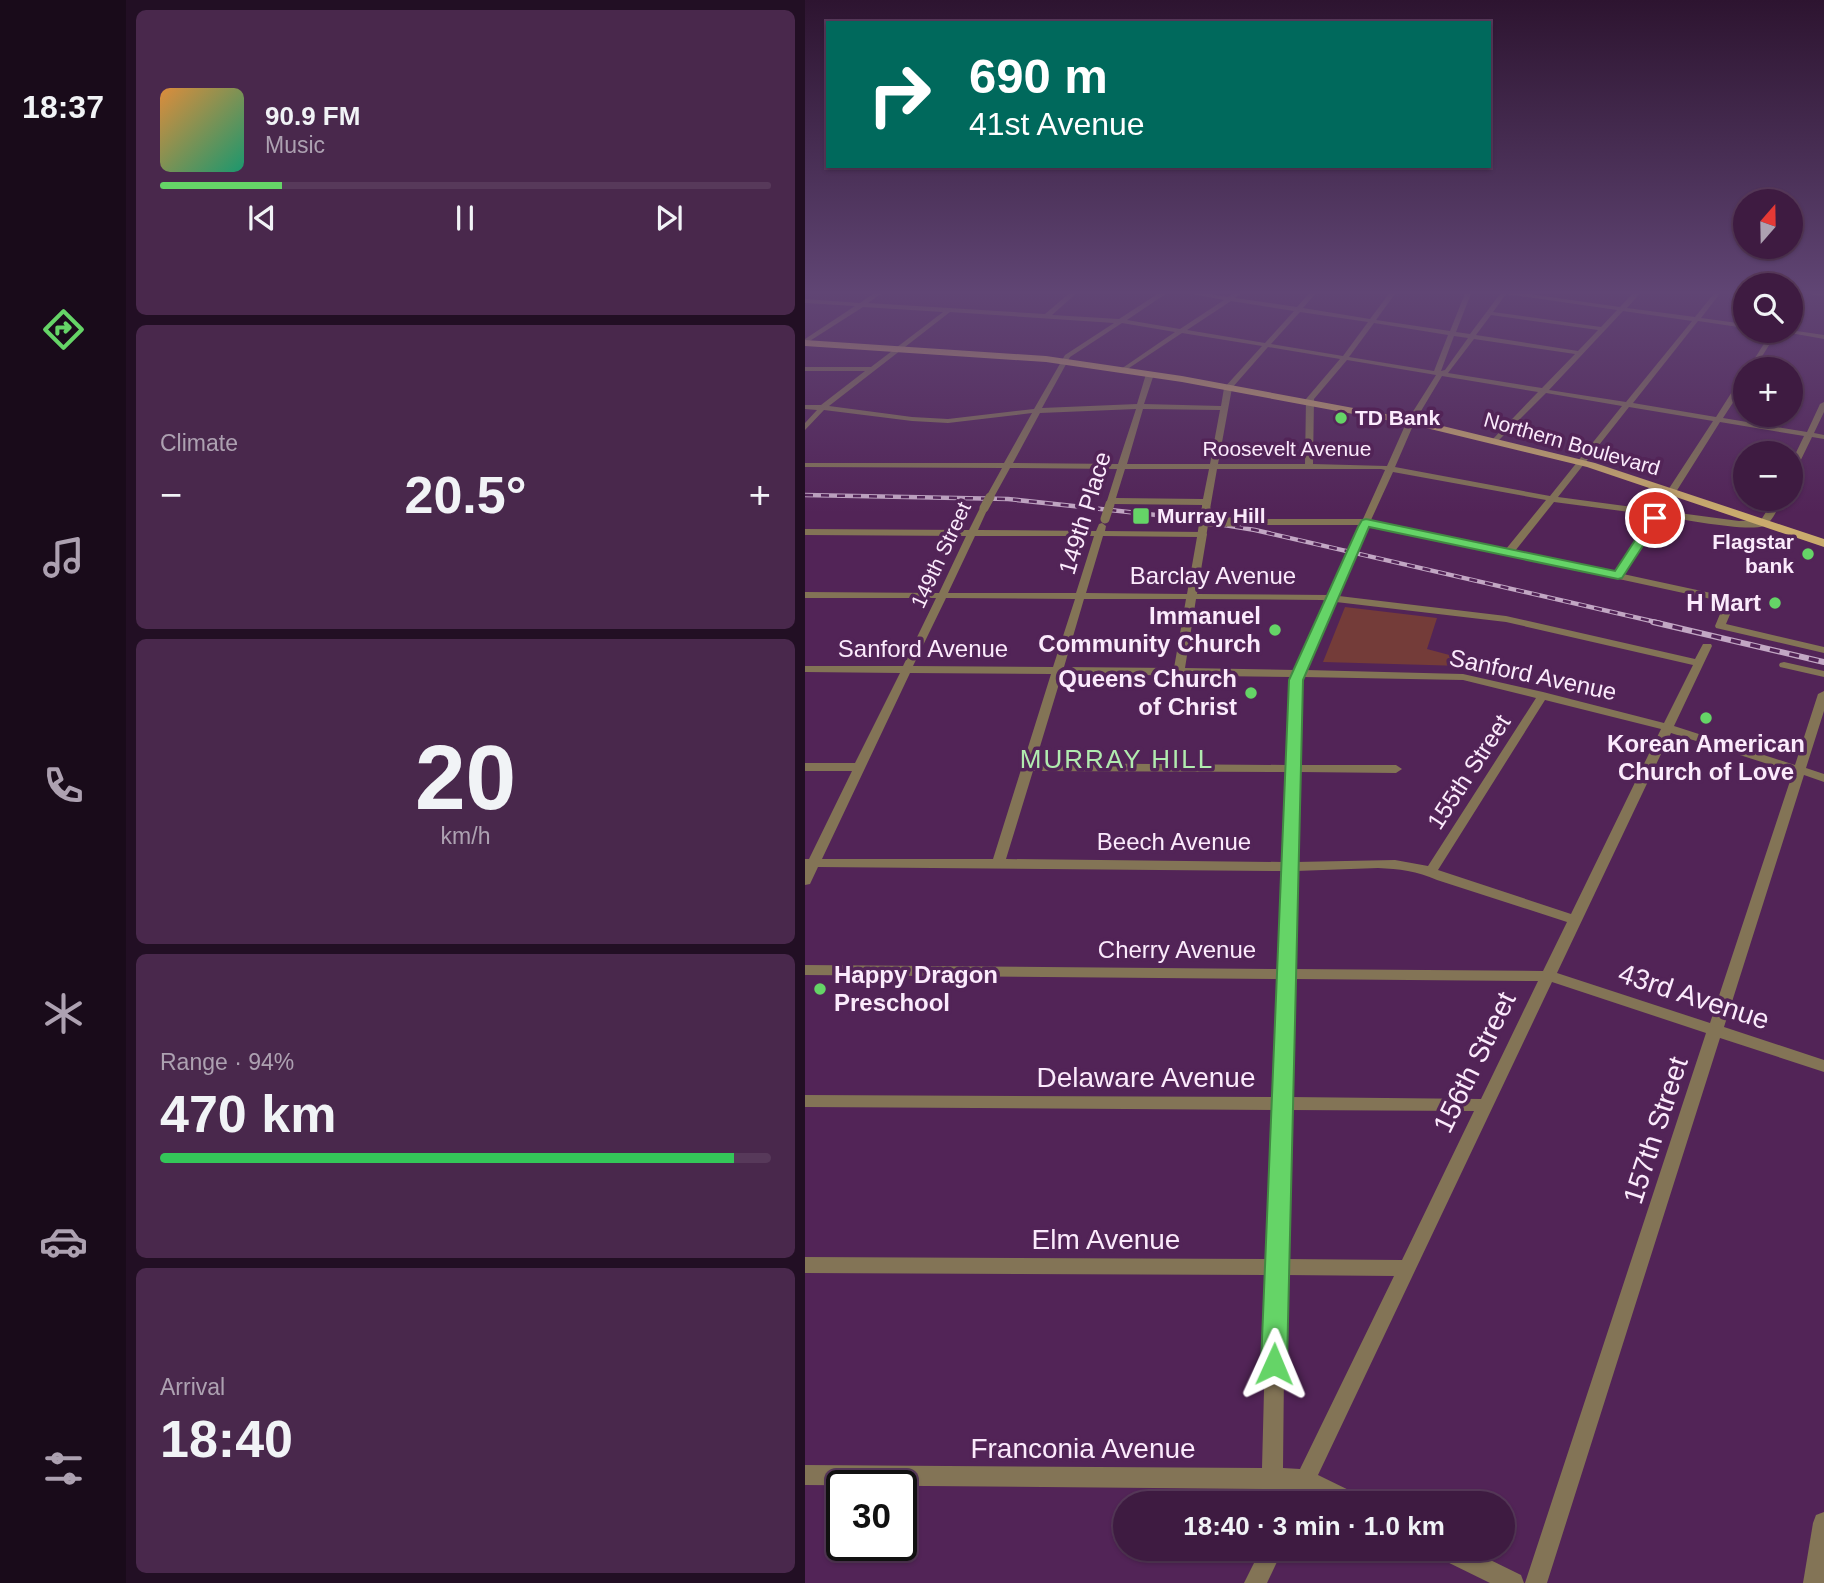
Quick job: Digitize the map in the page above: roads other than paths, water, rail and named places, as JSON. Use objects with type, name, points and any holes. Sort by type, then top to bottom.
[{"type":"main road","name":"Northern Boulevard","points":[[1085,365],[1411,421],[1582,463],[1824,542]]},
{"type":"street","points":[[805,428],[823,407],[878,365]]},
{"type":"street","name":"149th Street","points":[[805,881],[809,863],[908,670],[987,502],[1063,365]]},
{"type":"street","points":[[1123,370],[1130,365]]},
{"type":"street","points":[[1179,671],[1228,388],[1248,365]]},
{"type":"street","points":[[1309,466],[1310,399],[1339,365]]},
{"type":"street","points":[[1386,365],[1824,437]]},
{"type":"street","points":[[1439,365],[1437,370],[1440,374]]},
{"type":"street","points":[[1272,1491],[1276,1268],[1296,680],[1411,421],[1440,374],[1452,365]]},
{"type":"street","points":[[1495,442],[1568,365]]},
{"type":"street","points":[[1508,552],[1660,365]]},
{"type":"street","points":[[805,369],[873,369]]},
{"type":"street","name":"149th Place","points":[[998,864],[1150,374]]},
{"type":"street","points":[[1618,575],[1733,397]]},
{"type":"street","points":[[1803,447],[1824,404]]},
{"type":"street","points":[[805,407],[943,421],[990,419],[1039,410],[1224,408]]},
{"type":"street","name":"Roosevelt Avenue","points":[[805,465],[1390,468],[1553,499],[1657,515],[1739,524],[1764,523]]},
{"type":"street","points":[[1110,503],[1207,506]]},
{"type":"street","points":[[1764,523],[1771,511]]},
{"type":"street","points":[[1204,522],[1366,522],[1731,600],[1720,626],[1824,650]]},
{"type":"street","points":[[805,533],[1202,534]]},
{"type":"street","name":"Barclay Avenue","points":[[805,595],[1333,599],[1506,619],[1699,663]]},
{"type":"street","name":"156th Street","points":[[1300,1491],[1707,646]]},
{"type":"street","points":[[1784,665],[1824,674]]},
{"type":"street","name":"Sanford Avenue","points":[[805,669],[1179,671],[1463,677],[1668,727],[1824,778]]},
{"type":"street","name":"157th Street","points":[[1536,1583],[1824,694]]},
{"type":"street","name":"155th Street","points":[[1431,871],[1543,695]]},
{"type":"street","points":[[805,767],[860,767]]},
{"type":"street","points":[[1028,767],[1396,769]]},
{"type":"street","name":"Beech Avenue","points":[[809,863],[1402,865],[1431,871],[1442,877],[1576,920]]},
{"type":"street","name":"Cherry Avenue","points":[[805,971],[1549,976]]},
{"type":"street","name":"43rd Avenue","points":[[1549,976],[1824,1066]]},
{"type":"street","name":"Delaware Avenue","points":[[805,1101],[1486,1105]]},
{"type":"street","name":"Elm Avenue","points":[[805,1265],[1407,1268]]},
{"type":"street","name":"Franconia Avenue","points":[[805,1475],[1305,1479],[1330,1491]]},
{"type":"street","points":[[1814,1583],[1824,1523]]},
{"type":"street","points":[[1255,1583],[1266,1561]]},
{"type":"street","points":[[1469,1561],[1513,1583]]},
{"type":"railway","points":[[805,495],[1008,499],[1175,517],[1255,530],[1660,623]]},
{"type":"railway","points":[[1653,622],[1824,662]]},
{"type":"place","name":"TD Bank","points":[[1341,418]]},
{"type":"place","name":"Murray Hill","points":[[1141,516]]},
{"type":"place","name":"Flagstar bank","points":[[1808,554]]},
{"type":"place","name":"H Mart","points":[[1775,603]]},
{"type":"place","name":"Immanuel Community Church","points":[[1275,630]]},
{"type":"place","name":"Queens Church of Christ","points":[[1251,693]]},
{"type":"place","name":"Korean American Church of Love","points":[[1706,718]]},
{"type":"place","name":"Happy Dragon Preschool","points":[[820,989]]},
{"type":"district","name":"MURRAY HILL","points":[[1117,759]]}]
